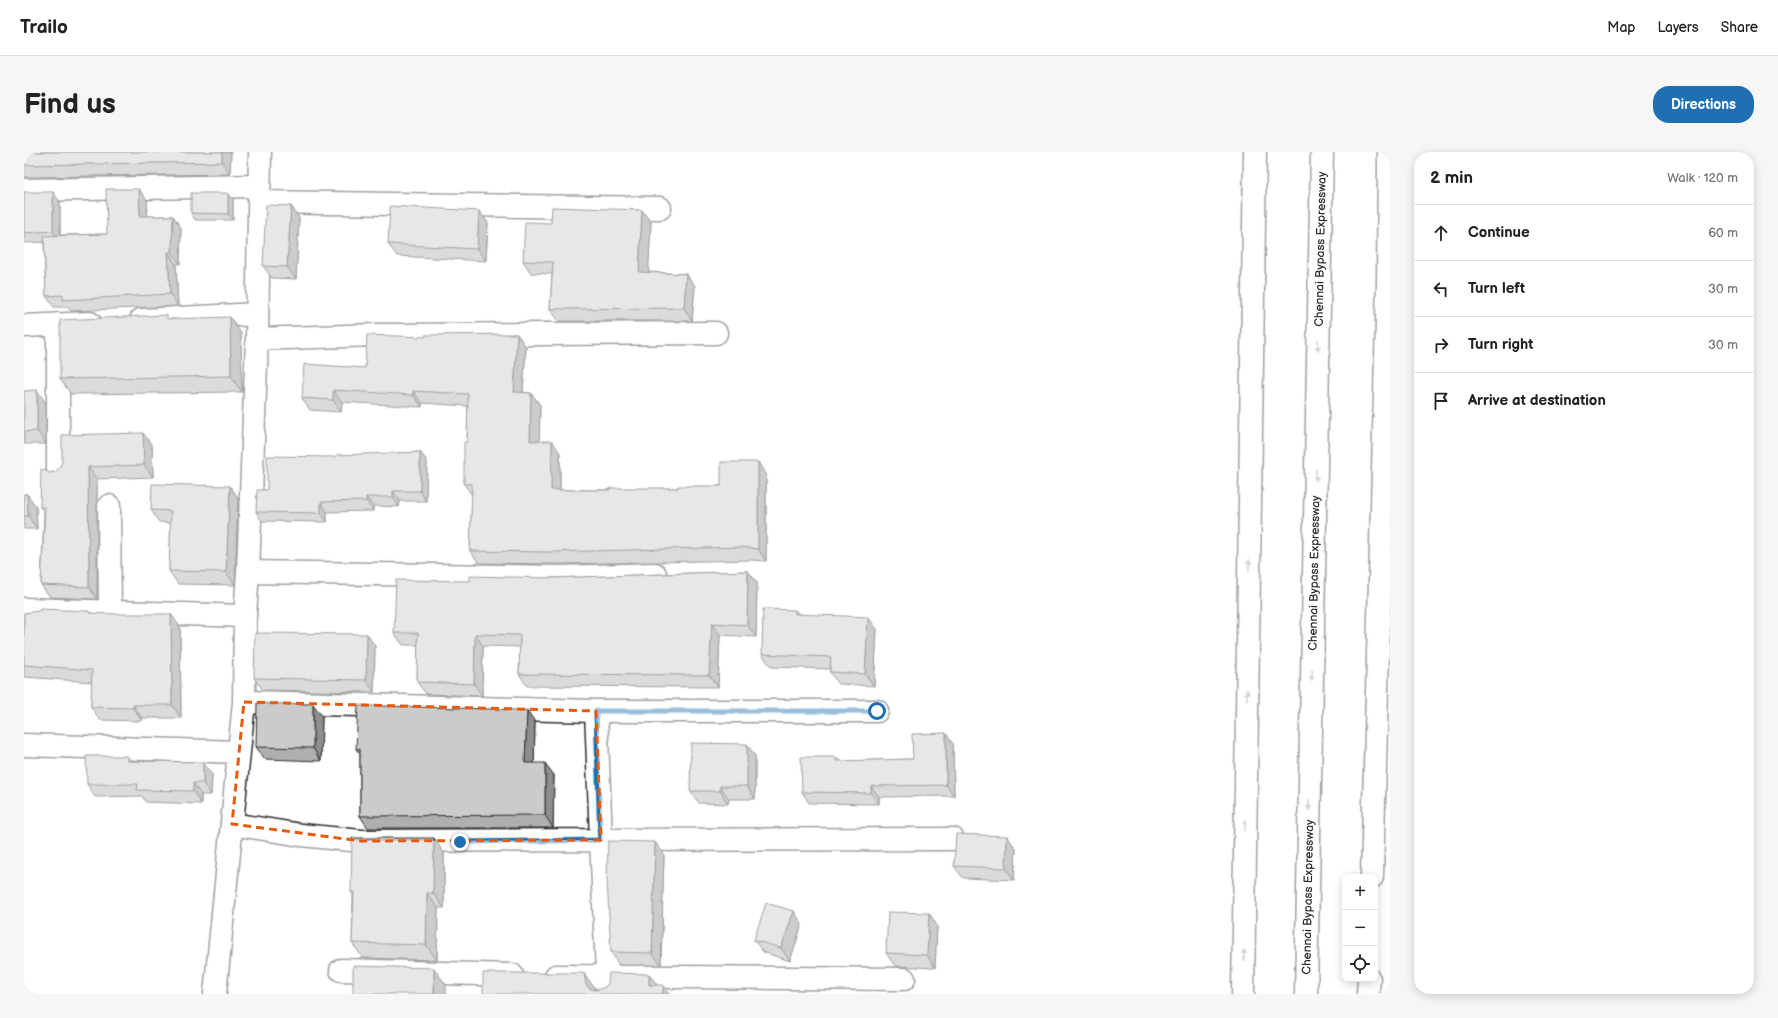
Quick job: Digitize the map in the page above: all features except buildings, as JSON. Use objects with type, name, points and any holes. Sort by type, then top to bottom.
[{"type":"main road","points":[[215,994],[244,702],[245,616],[258,314],[260,152]]},
{"type":"main road","points":[[1243,994],[1255,152]]},
{"type":"main road","name":"Chennai Bypass Expressway","points":[[1306,994],[1322,152]]},
{"type":"main road","points":[[1372,874],[1388,282],[1389,152]]},
{"type":"main road","points":[[24,190],[259,194],[660,208]]},
{"type":"main road","points":[[24,326],[258,314]]},
{"type":"main road","points":[[58,324],[58,473]]},
{"type":"main road","points":[[257,339],[376,335],[716,333]]},
{"type":"main road","points":[[109,506],[110,612]]},
{"type":"main road","points":[[248,572],[561,577],[672,574]]},
{"type":"main road","points":[[24,609],[245,616]]},
{"type":"main road","points":[[244,702],[596,711],[877,711]]},
{"type":"main road","points":[[596,711],[600,840],[608,986]]},
{"type":"main road","points":[[24,745],[239,752]]},
{"type":"main road","points":[[232,824],[301,835],[361,841],[953,839]]},
{"type":"main road","points":[[341,970],[533,975],[608,986],[904,980]]},
{"type":"main road","points":[[1368,994],[1369,982]]},
{"type":"highlighted area","points":[[244,702],[596,711],[601,840],[361,841],[232,824]]},
{"type":"route","points":[[460,842],[600,840],[596,711],[877,711]]}]
